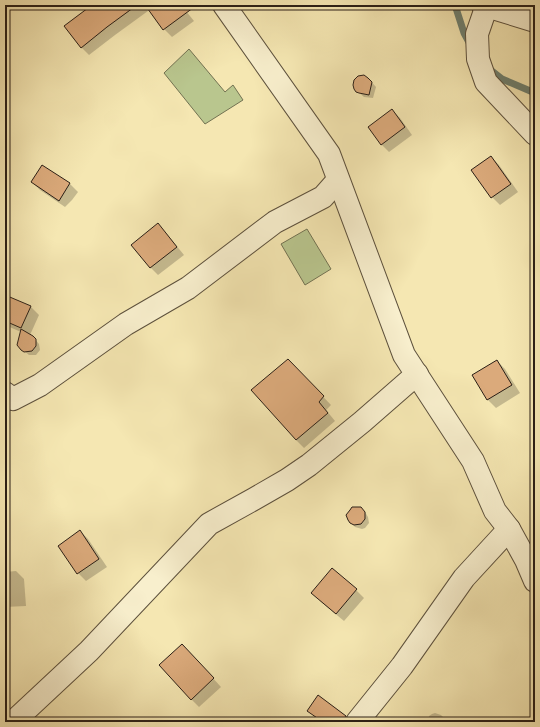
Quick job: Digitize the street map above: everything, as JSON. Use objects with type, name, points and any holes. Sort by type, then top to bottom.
[{"type":"street","points":[[224,5],[329,154],[404,355],[473,461],[495,511],[509,530],[526,560],[535,581]]},
{"type":"street","points":[[535,21],[485,5],[477,34],[478,59],[486,82],[535,134]]},
{"type":"street","points":[[8,398],[40,385],[126,324],[188,288],[275,222],[323,197],[338,180]]},
{"type":"street","points":[[13,722],[89,651],[209,524],[288,480],[309,465],[362,422],[417,374]]},
{"type":"street","points":[[357,722],[402,666],[464,578],[509,530]]},
{"type":"green space","points":[[189,49],[225,92],[233,85],[243,100],[205,124],[164,73]]},
{"type":"green space","points":[[307,229],[331,269],[305,285],[281,244]]},
{"type":"building","points":[[92,5],[137,5],[81,48],[64,26]]},
{"type":"building","points":[[145,5],[197,5],[163,30]]},
{"type":"building","points":[[364,75],[372,82],[369,95],[356,92],[353,85],[354,80],[358,76]]},
{"type":"building","points":[[392,109],[405,127],[381,145],[368,127]]},
{"type":"building","points":[[491,156],[511,184],[491,198],[471,170]]},
{"type":"building","points":[[42,165],[70,183],[59,201],[31,182]]},
{"type":"building","points":[[158,223],[177,247],[150,268],[131,245]]},
{"type":"building","points":[[5,295],[31,306],[21,328],[5,321]]},
{"type":"building","points":[[21,329],[36,339],[36,346],[32,351],[24,352],[17,345]]},
{"type":"building","points":[[288,359],[324,396],[319,402],[328,413],[296,440],[251,390]]},
{"type":"building","points":[[497,360],[512,385],[487,400],[472,375]]},
{"type":"building","points":[[352,507],[361,507],[365,512],[365,519],[361,524],[354,525],[348,520],[346,515]]},
{"type":"building","points":[[80,530],[99,559],[77,574],[58,546]]},
{"type":"building","points":[[332,568],[357,589],[336,614],[311,593]]},
{"type":"building","points":[[182,644],[214,678],[191,700],[159,665]]},
{"type":"building","points":[[318,695],[346,716],[345,722],[323,722],[307,711]]},
{"type":"waterway","points":[[455,5],[464,33],[470,44]]},
{"type":"waterway","points":[[488,68],[502,79],[535,93]]},
{"type":"waterway","points":[[533,722],[535,718]]}]
